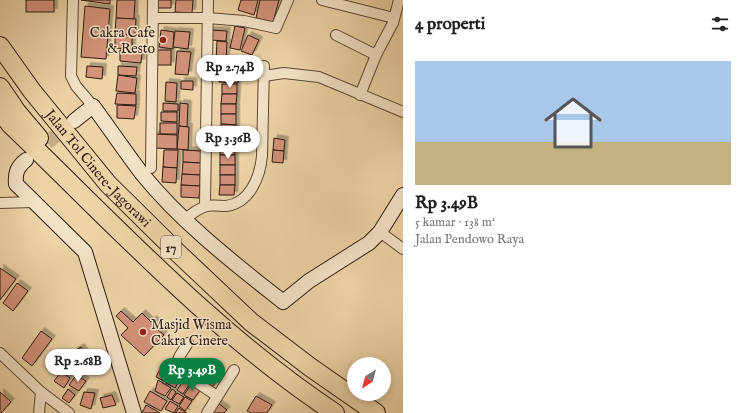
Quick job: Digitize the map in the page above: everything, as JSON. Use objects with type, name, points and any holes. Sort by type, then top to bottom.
[{"type":"highway","name":"Jalan Tol Cinere-Jagorawi","points":[[0,46],[32,91],[108,184],[179,254],[251,322],[310,367],[376,413]]},
{"type":"highway","name":"17","points":[[0,87],[17,112],[104,215]]},
{"type":"highway","points":[[0,110],[10,124],[104,215]]},
{"type":"highway","name":"Jalan Tol Cinere-Jagorawi","points":[[104,215],[144,255],[234,337],[335,413]]},
{"type":"street","points":[[72,0],[71,76],[76,86],[93,106],[144,176],[185,219],[220,252],[283,302],[310,281],[369,243],[380,232],[402,200]]},
{"type":"street","points":[[151,168],[153,0]]},
{"type":"street","points":[[205,206],[208,0]]},
{"type":"street","points":[[153,18],[208,18],[244,21],[276,28],[288,0]]},
{"type":"street","points":[[322,0],[394,18]]},
{"type":"street","points":[[360,95],[376,55],[389,33],[399,0]]},
{"type":"street","points":[[336,35],[376,55]]},
{"type":"street","points":[[185,219],[205,206],[227,206],[236,203],[246,196],[253,186],[260,171],[264,71],[297,73],[319,77],[403,112]]},
{"type":"street","points":[[74,121],[93,106]]},
{"type":"street","points":[[26,160],[20,165],[15,173],[16,184],[85,252],[134,413]]},
{"type":"street","points":[[0,203],[33,202]]},
{"type":"street","points":[[380,232],[403,249]]},
{"type":"street","points":[[188,343],[178,360],[179,366],[186,375],[217,396]]},
{"type":"street","points":[[0,353],[41,392],[69,413]]},
{"type":"street","points":[[207,413],[234,370]]},
{"type":"street","points":[[39,413],[41,392]]},
{"type":"building","points":[[26,0],[54,0],[54,12],[26,12]]},
{"type":"building","points":[[81,0],[110,0],[110,4]]},
{"type":"building","points":[[117,0],[135,0],[134,19],[116,18]]},
{"type":"building","points":[[157,0],[171,0],[171,8],[156,8]]},
{"type":"building","points":[[176,0],[193,0],[192,13],[175,12]]},
{"type":"building","points":[[241,0],[258,0],[254,15],[238,10]]},
{"type":"building","points":[[260,0],[279,0],[273,22],[256,18]]},
{"type":"building","points":[[85,6],[110,9],[106,59],[81,57]]},
{"type":"building","points":[[116,18],[136,19],[135,35],[115,34]]},
{"type":"building","points":[[235,26],[245,28],[240,50],[230,48]]},
{"type":"building","points":[[161,30],[174,32],[173,49],[159,47]]},
{"type":"building","points":[[210,30],[227,31],[226,41],[210,40]]},
{"type":"building","points":[[175,31],[190,32],[188,49],[173,47]]},
{"type":"building","points":[[115,34],[132,35],[132,49],[115,48]]},
{"type":"building","points":[[248,35],[259,40],[252,55],[241,51]]},
{"type":"building","points":[[217,41],[227,42],[226,62],[216,61]]},
{"type":"building","points":[[120,50],[142,51],[141,63],[120,61]]},
{"type":"building","points":[[157,50],[171,50],[171,65],[157,65]]},
{"type":"building","points":[[177,51],[191,52],[188,75],[175,74]]},
{"type":"building","points":[[220,62],[239,63],[238,83],[219,82]]},
{"type":"building","points":[[87,66],[103,67],[102,79],[86,77]]},
{"type":"building","points":[[118,66],[137,67],[136,76],[118,75]]},
{"type":"building","points":[[118,75],[137,78],[135,93],[116,91]]},
{"type":"building","points":[[181,81],[193,81],[193,90],[181,89]]},
{"type":"building","points":[[166,82],[177,83],[176,102],[165,101]]},
{"type":"building","points":[[222,84],[237,84],[237,94],[222,94]]},
{"type":"building","points":[[117,93],[136,94],[136,105],[115,104]]},
{"type":"building","points":[[222,94],[237,94],[236,104],[221,104]]},
{"type":"building","points":[[163,103],[178,104],[178,111],[163,111]]},
{"type":"building","points":[[180,103],[188,104],[187,127],[179,126]]},
{"type":"building","points":[[221,104],[236,104],[236,114],[221,114]]},
{"type":"building","points":[[117,105],[136,106],[134,119],[117,118]]},
{"type":"building","points":[[161,112],[177,112],[177,122],[161,121]]},
{"type":"building","points":[[221,114],[236,114],[236,125],[221,124]]},
{"type":"building","points":[[160,123],[177,123],[177,134],[160,134]]},
{"type":"building","points":[[221,124],[236,125],[236,135],[221,134]]},
{"type":"building","points":[[179,126],[189,127],[188,150],[177,149]]},
{"type":"building","points":[[155,134],[177,135],[177,149],[154,148]]},
{"type":"building","points":[[221,134],[236,135],[235,145],[220,144]]},
{"type":"building","points":[[274,138],[285,140],[284,151],[273,150]]},
{"type":"building","points":[[220,144],[235,145],[235,155],[220,155]]},
{"type":"building","points":[[164,150],[178,150],[177,168],[163,167]]},
{"type":"building","points":[[183,150],[202,151],[201,163],[183,162]]},
{"type":"building","points":[[273,150],[284,151],[283,163],[272,162]]},
{"type":"building","points":[[220,155],[235,155],[235,165],[220,165]]},
{"type":"building","points":[[183,162],[201,163],[200,175],[182,174]]},
{"type":"building","points":[[220,165],[235,165],[235,175],[220,175]]},
{"type":"building","points":[[163,167],[177,168],[176,183],[162,182]]},
{"type":"building","points":[[182,174],[200,175],[200,186],[181,185]]},
{"type":"building","points":[[220,175],[235,175],[235,185],[220,185]]},
{"type":"building","points":[[181,185],[200,186],[199,198],[181,197]]},
{"type":"building","points":[[220,185],[235,185],[234,195],[219,195]]},
{"type":"building","points":[[0,268],[16,279],[0,300]]},
{"type":"building","points":[[17,283],[28,291],[13,311],[3,303]]},
{"type":"building","name":"Masjid Wisma Cakra Cinere","points":[[121,311],[133,322],[142,313],[151,322],[153,319],[160,325],[157,329],[164,335],[144,356],[121,335],[128,328],[116,316]]},
{"type":"building","points":[[41,331],[52,339],[32,366],[22,358]]},
{"type":"building","points":[[81,347],[87,356],[80,360],[74,351]]},
{"type":"building","points":[[88,359],[99,359],[99,367],[88,367]]},
{"type":"building","points":[[64,360],[72,367],[68,373],[59,366]]},
{"type":"building","points":[[162,365],[170,369],[164,381],[156,377]]},
{"type":"building","points":[[203,365],[210,370],[202,382],[194,377]]},
{"type":"building","points":[[212,369],[221,375],[210,390],[201,384]]},
{"type":"building","points":[[173,371],[182,376],[175,388],[166,383]]},
{"type":"building","points":[[61,372],[70,378],[64,388],[54,381]]},
{"type":"building","points":[[76,375],[86,381],[79,391],[69,385]]},
{"type":"building","points":[[185,378],[191,382],[183,394],[177,390]]},
{"type":"building","points":[[158,380],[171,388],[165,396],[155,391]]},
{"type":"building","points":[[192,383],[201,389],[193,400],[184,395]]},
{"type":"building","points":[[68,389],[75,395],[69,403],[62,398]]},
{"type":"building","points":[[172,389],[176,392],[171,400],[167,397]]},
{"type":"building","points":[[150,391],[167,401],[161,411],[144,402]]},
{"type":"building","points":[[0,392],[11,402],[1,413],[0,413]]},
{"type":"building","points":[[84,392],[95,393],[91,409],[80,405]]},
{"type":"building","points":[[177,393],[184,397],[179,404],[172,400]]},
{"type":"building","points":[[112,395],[116,405],[103,408],[100,398]]},
{"type":"building","points":[[256,396],[272,405],[267,413],[251,413],[247,411]]},
{"type":"building","points":[[185,397],[192,401],[185,411],[179,406]]},
{"type":"building","points":[[170,401],[178,406],[174,413],[165,409]]},
{"type":"building","points":[[218,403],[227,410],[224,413],[211,413]]},
{"type":"building","points":[[146,405],[160,413],[142,413]]},
{"type":"building","points":[[179,408],[187,413],[175,413]]},
{"type":"tunnel","points":[[31,156],[71,123]]},
{"type":"place","name":"Cakra Cafe & Resto","points":[[163,40]]},
{"type":"place","name":"Masjid Wisma Cakra Cinere","points":[[143,332]]}]
